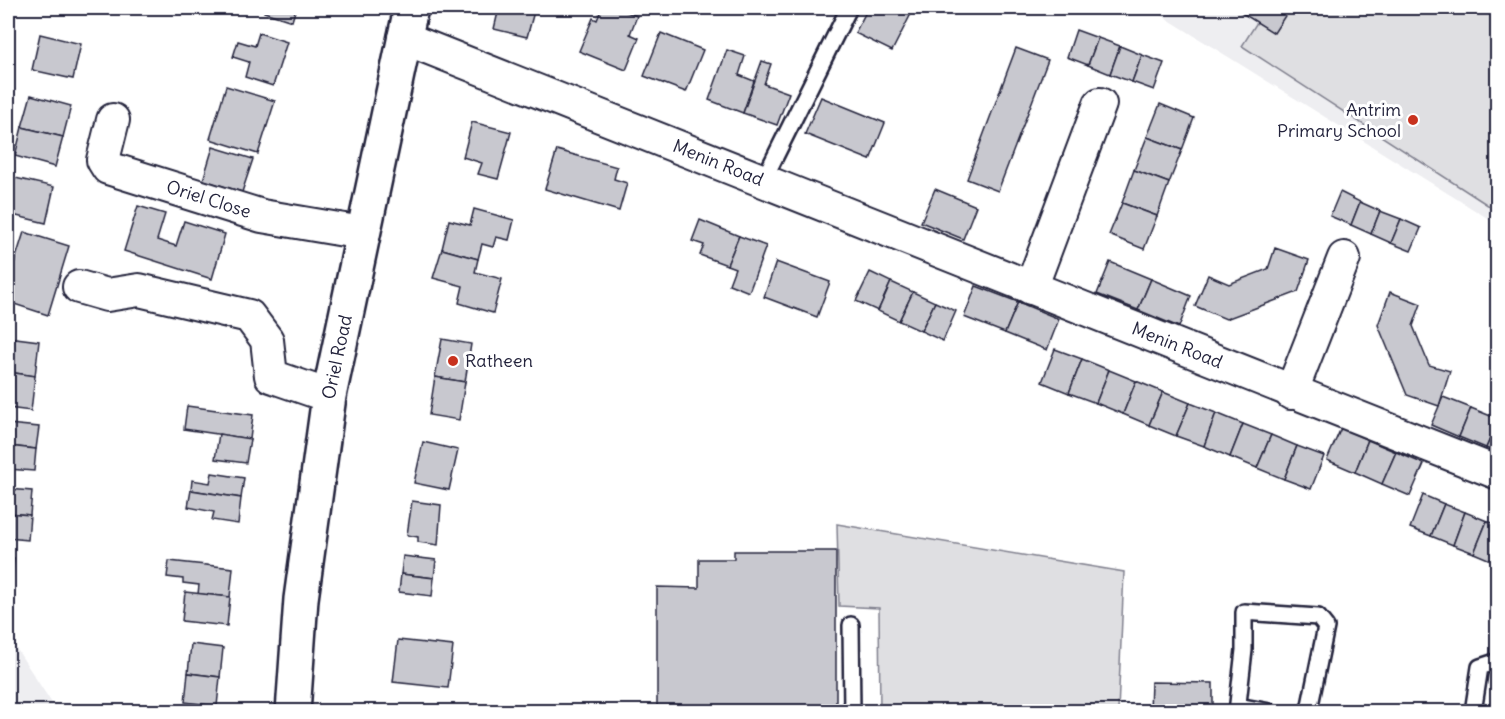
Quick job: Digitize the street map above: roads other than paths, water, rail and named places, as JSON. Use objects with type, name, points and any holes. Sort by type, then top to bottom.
[{"type":"street","name":"Menin Road","points":[[408,22],[763,181],[1497,474]]},
{"type":"street","name":"Oriel Road","points":[[293,711],[301,599],[329,396],[408,22]]},
{"type":"street","points":[[1030,288],[1100,104]]},
{"type":"street","name":"Oriel Close","points":[[113,120],[103,155],[103,164],[108,168],[262,216],[362,233]]},
{"type":"street","points":[[1292,393],[1344,258]]},
{"type":"street","points":[[79,287],[107,294],[139,290],[249,316],[267,340],[271,376],[329,396]]},
{"type":"lane","points":[[763,181],[849,8]]},
{"type":"lane","points":[[1269,711],[1238,709],[1244,650],[1244,612],[1318,617],[1326,627],[1309,710],[1306,711]]},
{"type":"lane","points":[[851,625],[852,711]]},
{"type":"lane","points":[[1473,711],[1480,667],[1497,661]]},
{"type":"place","name":"Antrim Primary School","points":[[1413,120]]},
{"type":"place","name":"Ratheen","points":[[453,361]]}]
